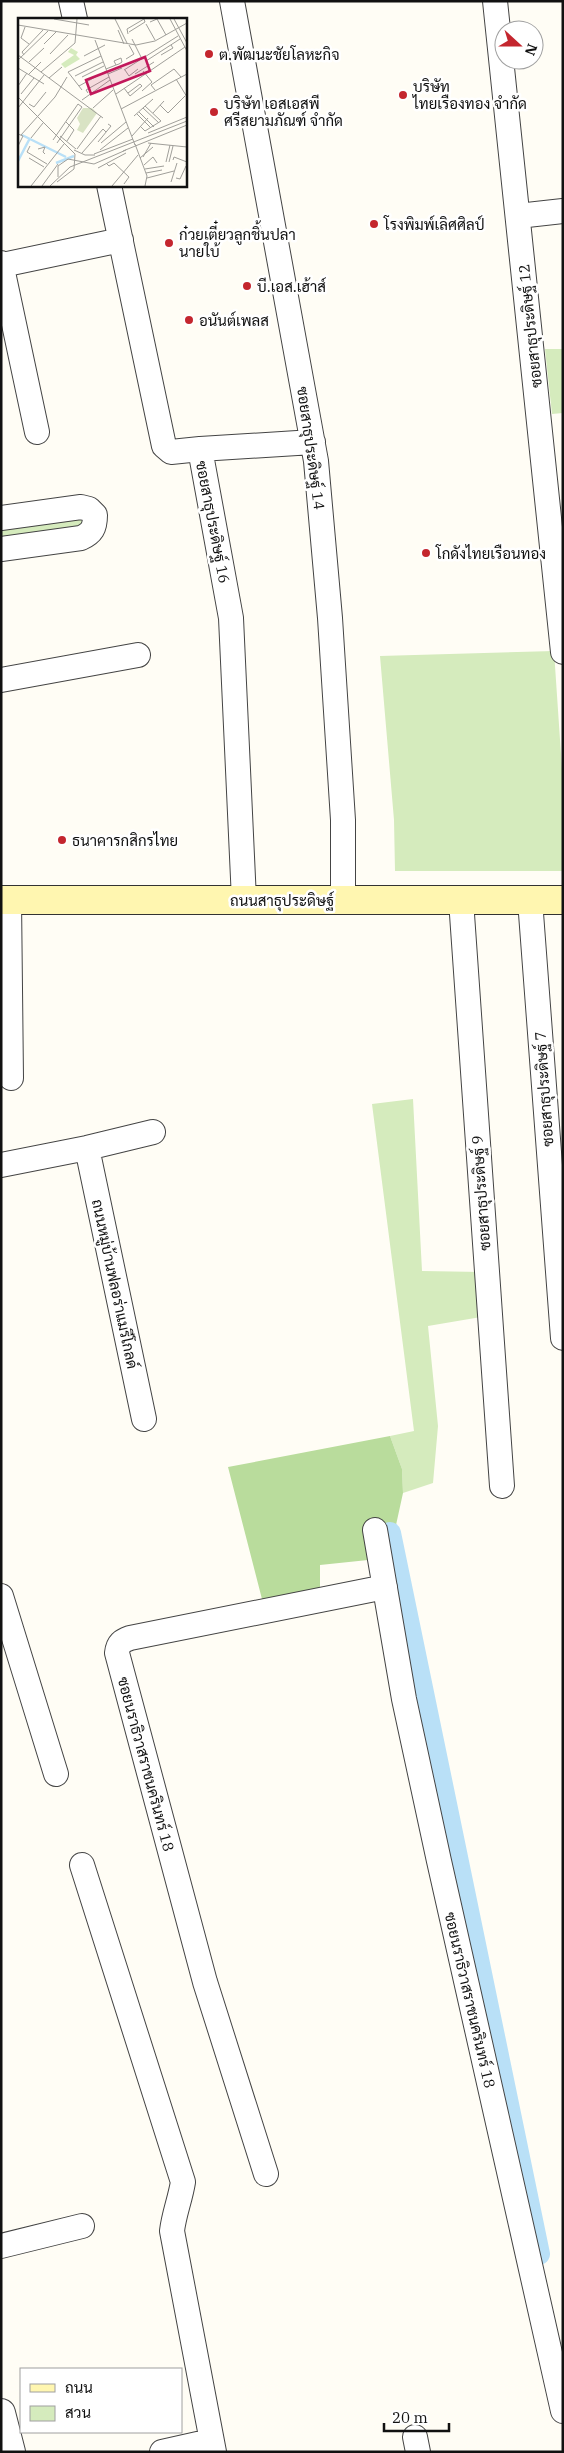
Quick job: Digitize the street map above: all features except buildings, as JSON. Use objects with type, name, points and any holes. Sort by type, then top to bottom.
[{"type":"main road","name":"ถนนสาธุประดิษฐ์","points":[[5,900],[563,900]]},
{"type":"street","points":[[71,1],[75,18]]},
{"type":"street","name":"ซอยสาธุประดิษฐ์ 14","points":[[232,1],[313,442],[330,618],[343,820],[343,900]]},
{"type":"street","name":"ซอยสาธุประดิษฐ์ 12","points":[[495,1],[563,652]]},
{"type":"street","name":"ซอยสาธุประดิษฐ์ 16","points":[[110,186],[164,446],[171,452],[200,449],[232,618],[244,900]]},
{"type":"street","points":[[518,216],[563,210]]},
{"type":"street","points":[[37,432],[1,264],[121,240]]},
{"type":"street","points":[[200,449],[313,442]]},
{"type":"street","points":[[1,518],[81,507],[89,509],[94,515],[95,525],[92,533],[81,538],[1,549]]},
{"type":"street","points":[[1,680],[138,655]]},
{"type":"street","points":[[5,900],[11,1078]]},
{"type":"street","name":"ซอยสาธุประดิษฐ์ 9","points":[[461,900],[502,1486]]},
{"type":"street","name":"ซอยสาธุประดิษฐ์ 7","points":[[530,900],[563,1338]]},
{"type":"street","points":[[1,1165],[87,1148],[153,1132]]},
{"type":"street","name":"ถนนหมู่บ้านฟลอร่าแมรีโกลด์","points":[[87,1148],[144,1419]]},
{"type":"street","name":"ซอยนราธิวาสราชนครินทร์ 18","points":[[375,1530],[404,1699],[563,2411]]},
{"type":"street","name":"ซอยนราธิวาสราชนครินทร์ 18","points":[[266,2174],[205,1982],[157,1806],[117,1647],[120,1642],[130,1638],[385,1588]]},
{"type":"street","points":[[1,1596],[56,1774]]},
{"type":"street","points":[[82,1865],[183,2182],[181,2197],[174,2212],[172,2231],[213,2446],[162,2452]]},
{"type":"street","points":[[1,2246],[82,2226]]},
{"type":"street","points":[[1,2413],[11,2452]]},
{"type":"green space","points":[[545,349],[563,349],[563,413],[552,414]]},
{"type":"green space","points":[[84,515],[87,529],[1,542],[1,526]]},
{"type":"green space","points":[[554,651],[563,784],[563,871],[395,871],[394,820],[380,656]]},
{"type":"green space","points":[[413,1099],[422,1271],[482,1272],[481,1317],[428,1326],[438,1426],[433,1483],[403,1493],[402,1469],[390,1436],[414,1431],[372,1104]]},
{"type":"green space","points":[[390,1436],[402,1469],[403,1493],[396,1525],[366,1530],[368,1560],[320,1565],[320,1590],[263,1603],[228,1467]]},
{"type":"waterway","points":[[390,1533],[539,2254]]},
{"type":"place","name":"ต.พัฒนะชัยโลหะกิจ","points":[[209,54]]},
{"type":"place","name":"บริษัท ไทยเรืองทอง จำกัด","points":[[403,95]]},
{"type":"place","name":"บริษัท เอสเอสพี ศรีสยามภัณฑ์ จำกัด","points":[[214,112]]},
{"type":"place","name":"โรงพิมพ์เลิศศิลป์","points":[[374,224]]},
{"type":"place","name":"ก๋วยเตี๋ยวลูกชิ้นปลา นายใบ้","points":[[169,243]]},
{"type":"place","name":"บี.เอส.เฮ้าส์","points":[[247,286]]},
{"type":"place","name":"อนันต์เพลส","points":[[189,320]]},
{"type":"place","name":"โกดังไทยเรือนทอง","points":[[426,553]]},
{"type":"place","name":"ธนาคารกสิกรไทย","points":[[62,840]]}]
